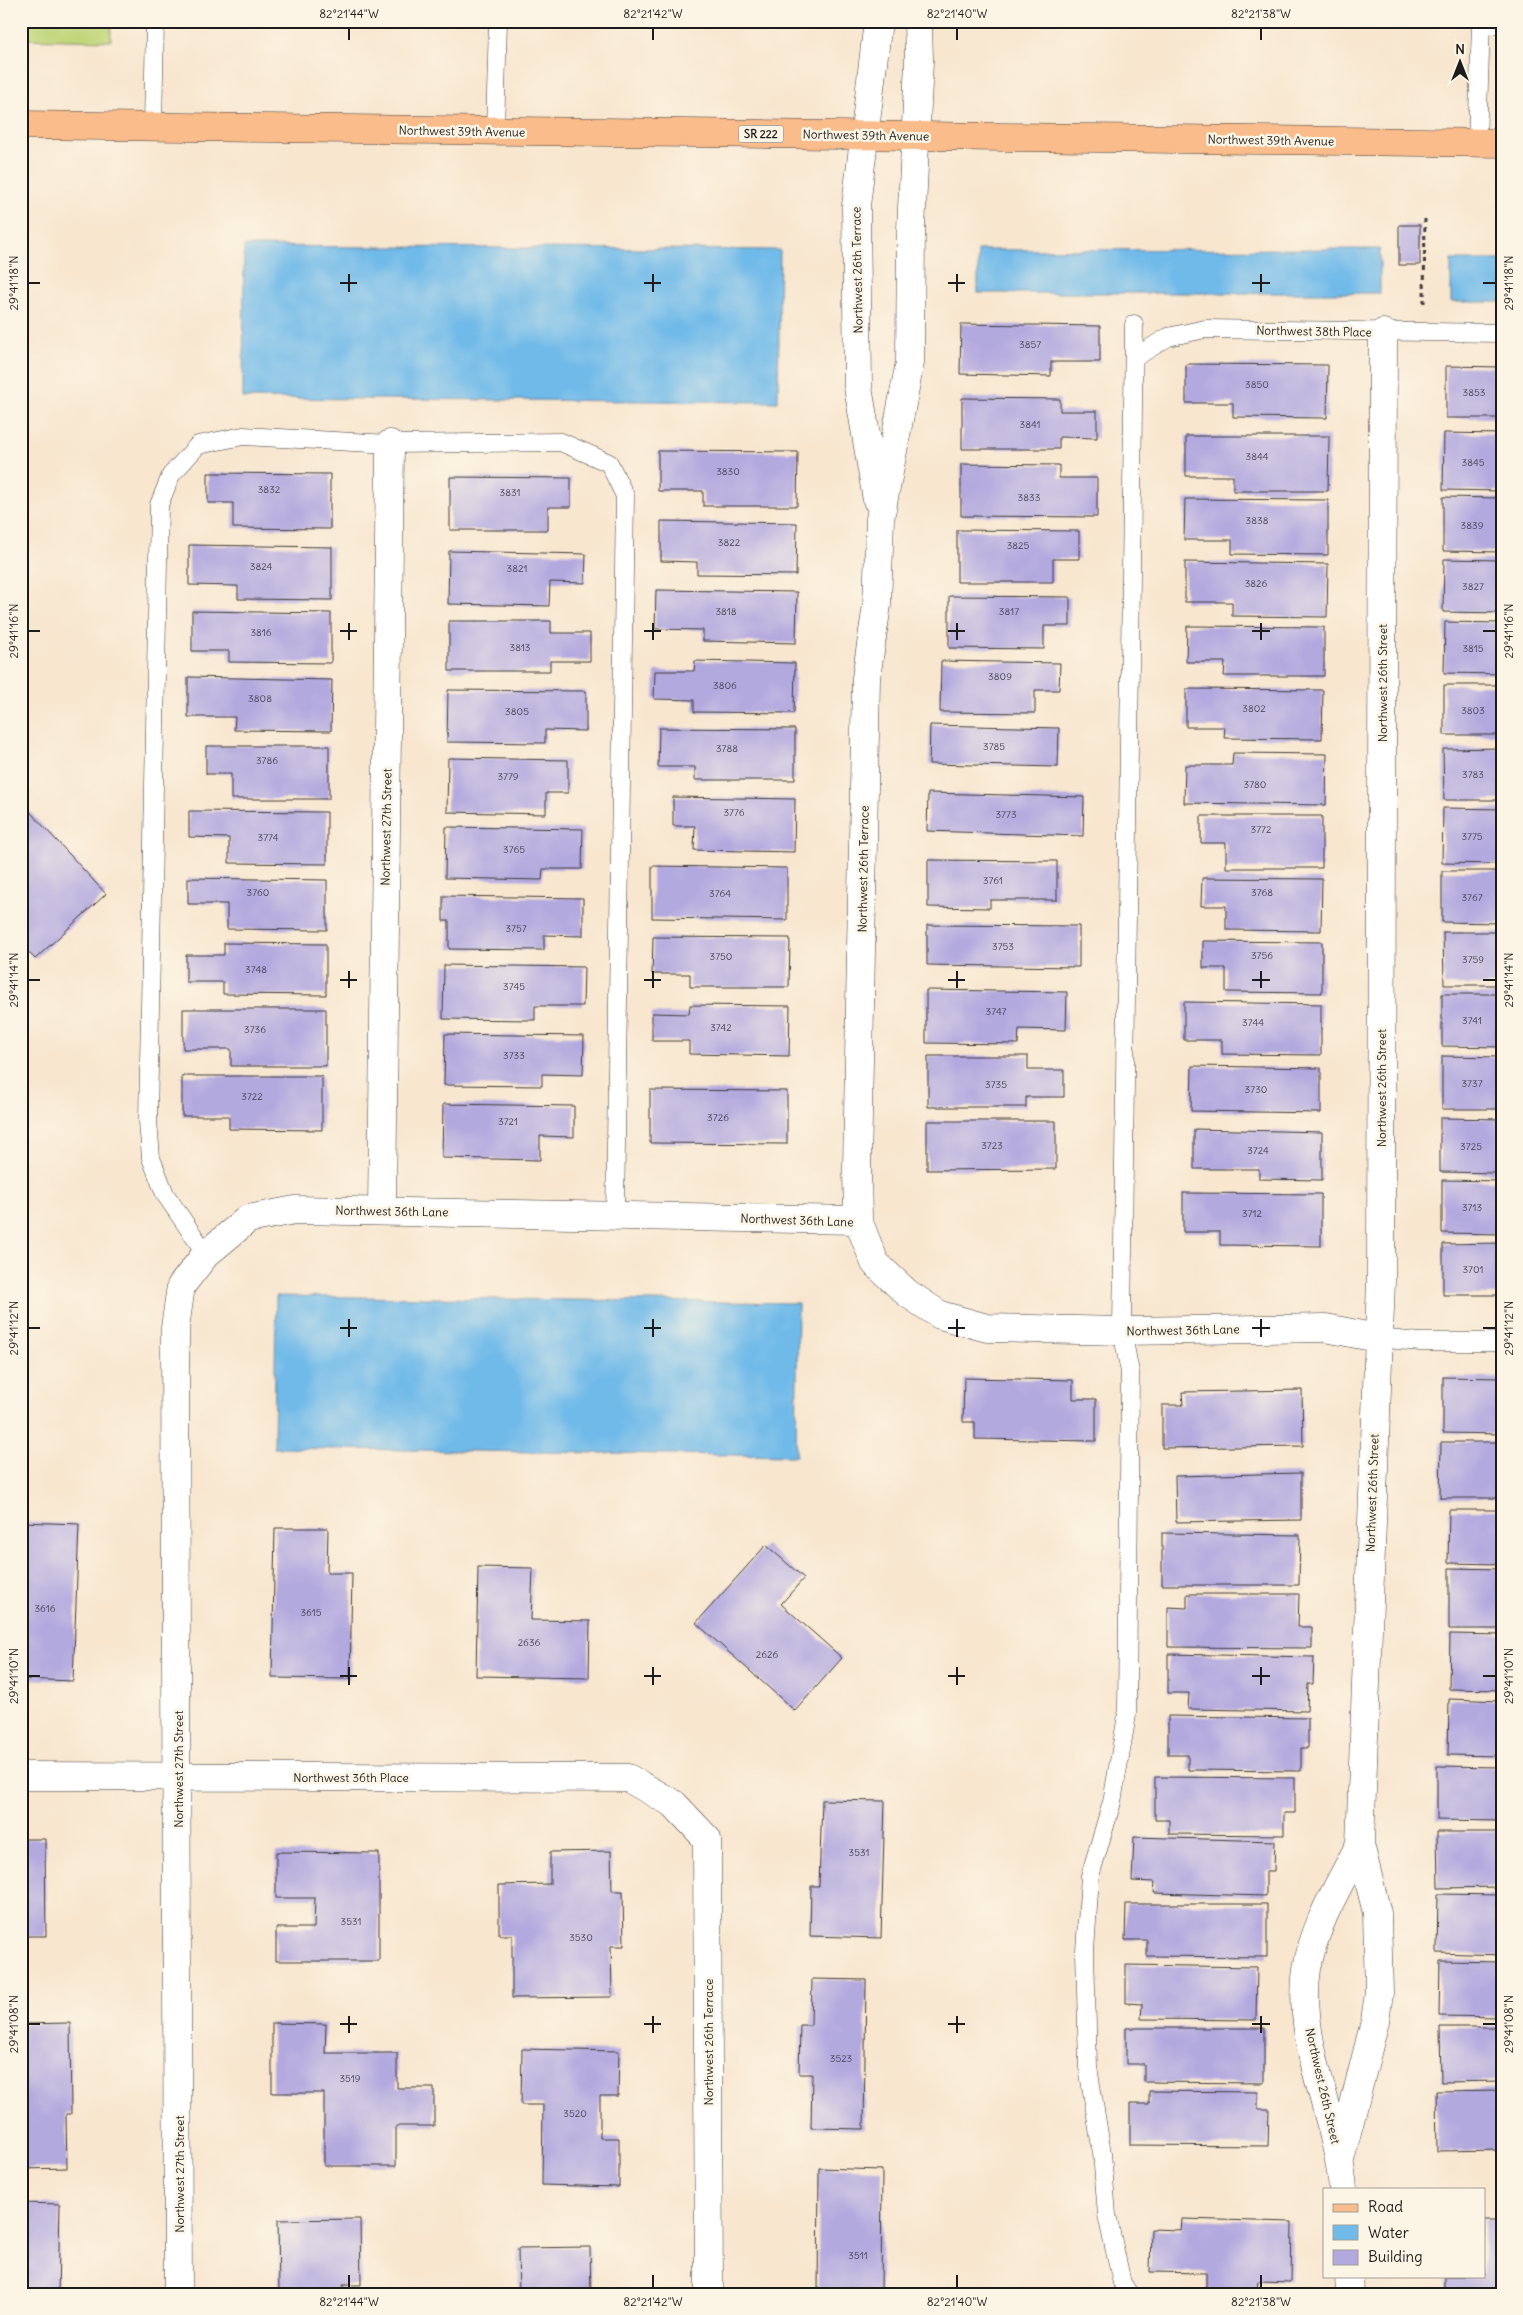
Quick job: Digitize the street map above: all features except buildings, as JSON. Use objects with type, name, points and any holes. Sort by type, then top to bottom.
[{"type":"main road","name":"Northwest 39th Avenue","points":[[21,125],[1490,143]]},
{"type":"street","name":"Northwest 26th Terrace","points":[[878,21],[856,206],[858,387],[880,519]]},
{"type":"street","name":"Northwest 26th Terrace","points":[[858,1220],[857,1168],[866,678],[877,605],[880,519],[910,362],[914,136],[919,62],[918,21]]},
{"type":"street","name":"Northwest 26th Street","points":[[1340,2160],[1375,2021],[1379,1993],[1377,1913],[1360,1844],[1377,1338],[1381,1281],[1383,333]]},
{"type":"street","name":"Northwest 27th Street","points":[[382,1210],[390,444]]},
{"type":"street","name":"Northwest 36th Lane","points":[[206,1254],[248,1219],[295,1210],[382,1210],[858,1220],[875,1262],[907,1293],[940,1315],[988,1328],[1122,1331],[1326,1328],[1377,1338]]},
{"type":"street","name":"Northwest 27th Street","points":[[178,2294],[178,1775],[175,1328],[181,1286],[206,1254]]},
{"type":"street","name":"Northwest 36th Place","points":[[21,1776],[178,1775],[628,1778],[674,1804]]},
{"type":"street","name":"Northwest 26th Terrace","points":[[674,1804],[707,1839],[708,2294]]},
{"type":"street","name":"Northwest 26th Street","points":[[1342,2188],[1340,2160],[1309,2036],[1307,1970],[1317,1930],[1360,1844]]},
{"type":"street","points":[[1349,2278],[1350,2294]]},
{"type":"lane","points":[[153,127],[155,21]]},
{"type":"lane","points":[[495,131],[498,21]]},
{"type":"lane","points":[[1490,143],[1481,24],[1502,24]]},
{"type":"lane","points":[[1129,2294],[1122,2283],[1107,2215],[1102,2153],[1088,2067],[1085,1952],[1090,1876],[1112,1802],[1127,1715],[1130,1372],[1122,1331],[1134,324]]},
{"type":"lane","name":"Northwest 38th Place","points":[[1134,358],[1168,337],[1205,329],[1424,334],[1502,333]]},
{"type":"lane","points":[[206,1254],[165,1194],[150,1158],[148,1112],[159,505],[171,475],[198,445],[243,436],[390,444],[560,442],[609,463],[625,496],[615,1216]]},
{"type":"lane","name":"Northwest 36th Lane","points":[[1377,1338],[1420,1342],[1502,1342]]},
{"type":"path","points":[[1424,334],[1425,216]]},
{"type":"green space","points":[[21,21],[111,21],[111,41],[21,39]]},
{"type":"water","points":[[244,246],[780,250],[778,402],[243,398]]},
{"type":"water","points":[[1380,249],[1380,293],[978,293],[978,250]]},
{"type":"water","points":[[1451,260],[1502,260],[1502,302],[1451,302]]},
{"type":"water","points":[[276,1296],[798,1303],[796,1456],[274,1448]]}]
